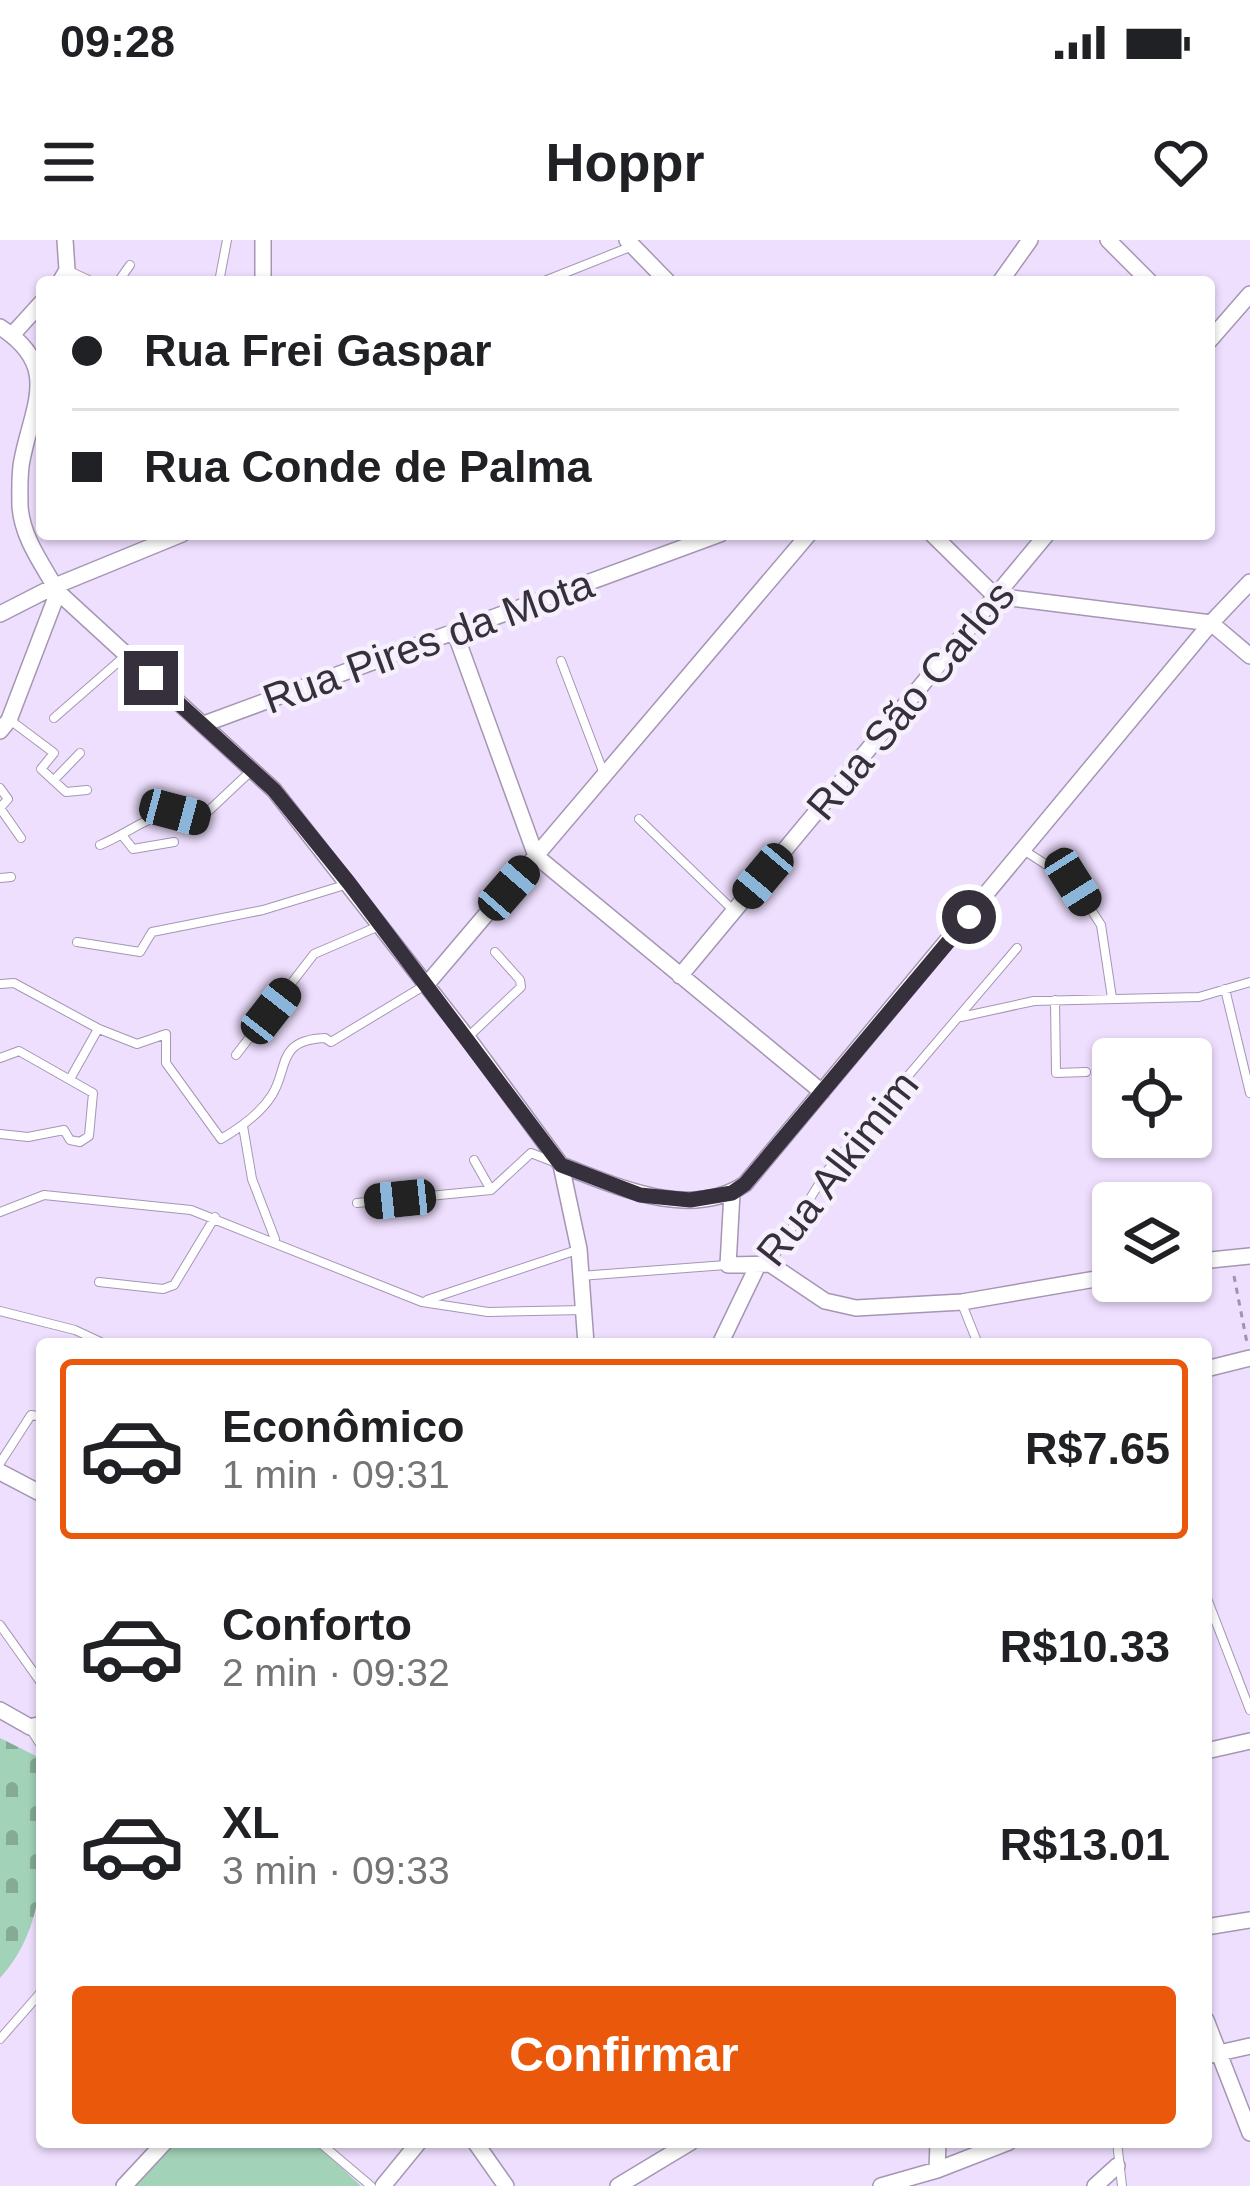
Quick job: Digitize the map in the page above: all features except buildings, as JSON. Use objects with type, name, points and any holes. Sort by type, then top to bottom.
[{"type":"street","points":[[63,276],[64,240]]},
{"type":"street","points":[[263,240],[263,276]]},
{"type":"street","points":[[1004,276],[1030,240]]},
{"type":"street","points":[[1108,240],[1144,276]]},
{"type":"street","points":[[630,243],[662,276]]},
{"type":"street","points":[[1215,334],[1250,295]]},
{"type":"street","points":[[36,307],[6,331],[34,359],[36,372]]},
{"type":"street","points":[[36,411],[21,463],[20,512],[34,552],[56,589],[274,790],[561,1165],[579,1249],[586,1338]]},
{"type":"street","points":[[0,614],[168,540]]},
{"type":"street","name":"Rua Pires da Mota","points":[[204,724],[703,540]]},
{"type":"street","points":[[427,985],[804,540]]},
{"type":"street","points":[[938,540],[995,596],[1211,622],[1250,656]]},
{"type":"street","name":"Rua São Carlos","points":[[680,976],[1042,540]]},
{"type":"street","points":[[561,1165],[640,1195],[690,1200],[732,1193],[745,1184],[1211,622],[1250,582]]},
{"type":"street","points":[[5,726],[56,589]]},
{"type":"street","points":[[454,630],[536,856],[823,1092]]},
{"type":"street","points":[[732,1193],[728,1264],[763,1266],[825,1301],[856,1308],[962,1302],[1092,1280]]},
{"type":"street","points":[[1212,1259],[1250,1256]]},
{"type":"street","name":"Rua Alkimim","points":[[723,1338],[763,1266]]},
{"type":"street","points":[[1212,1368],[1250,1358]]},
{"type":"street","points":[[0,1469],[36,1490]]},
{"type":"street","points":[[0,1710],[36,1725]]},
{"type":"street","points":[[1212,1750],[1250,1741]]},
{"type":"street","points":[[1212,1926],[1250,1920]]},
{"type":"street","points":[[1250,2046],[1212,2055],[1250,2133]]},
{"type":"street","points":[[124,2186],[160,2148]]},
{"type":"street","points":[[383,2186],[414,2148]]},
{"type":"street","points":[[480,2148],[506,2186]]},
{"type":"street","points":[[618,2186],[681,2148]]},
{"type":"street","points":[[937,2170],[938,2148]]},
{"type":"street","points":[[880,2186],[994,2148]]},
{"type":"street","points":[[1095,2186],[1117,2167]]},
{"type":"lane","points":[[220,276],[227,240]]},
{"type":"lane","points":[[556,276],[630,243]]},
{"type":"lane","points":[[122,276],[130,266]]},
{"type":"lane","points":[[54,718],[125,656]]},
{"type":"lane","points":[[561,661],[605,775]]},
{"type":"lane","points":[[5,726],[53,753],[41,769],[66,792],[87,790]]},
{"type":"lane","points":[[54,780],[80,753]]},
{"type":"lane","points":[[100,844],[122,836],[142,820],[175,812],[201,818],[252,770]]},
{"type":"lane","points":[[0,788],[8,799],[0,808],[21,838]]},
{"type":"lane","points":[[639,819],[734,911]]},
{"type":"lane","points":[[122,836],[133,849],[174,842]]},
{"type":"lane","points":[[1024,850],[1073,882],[1101,925],[1112,998]]},
{"type":"lane","points":[[77,942],[140,952],[152,932],[263,910],[349,883]]},
{"type":"lane","points":[[236,1055],[314,954],[380,925]]},
{"type":"lane","name":"Rua Alkimim","points":[[763,1266],[827,1171],[1017,948]]},
{"type":"lane","points":[[467,1037],[521,988],[520,980],[496,952]]},
{"type":"lane","points":[[958,1018],[1055,1000],[1199,997],[1250,982]]},
{"type":"lane","points":[[0,984],[14,983],[98,1029],[137,1044],[166,1034],[166,1064],[221,1139],[243,1126],[274,1094],[279,1070],[296,1046],[314,1038],[331,1042],[427,985]]},
{"type":"lane","points":[[1225,989],[1250,1093]]},
{"type":"lane","points":[[1055,1000],[1056,1073],[1086,1072]]},
{"type":"lane","points":[[70,1079],[98,1029]]},
{"type":"lane","points":[[0,1058],[19,1051],[93,1093],[89,1136],[80,1142],[70,1140],[64,1130],[28,1137],[0,1135]]},
{"type":"lane","points":[[243,1126],[252,1179],[275,1241]]},
{"type":"lane","points":[[358,1203],[491,1190],[531,1153],[561,1165]]},
{"type":"lane","points":[[474,1160],[491,1190]]},
{"type":"lane","points":[[0,1212],[44,1195],[179,1208],[215,1217],[422,1301],[488,1312],[584,1310]]},
{"type":"lane","points":[[99,1282],[163,1289],[174,1285],[215,1217]]},
{"type":"lane","points":[[422,1301],[579,1249]]},
{"type":"lane","points":[[580,1276],[728,1264]]},
{"type":"lane","points":[[962,1302],[976,1338]]},
{"type":"lane","points":[[0,1311],[92,1338]]},
{"type":"lane","points":[[0,1469],[31,1415],[36,1416]]},
{"type":"lane","points":[[1212,1612],[1250,1710]]},
{"type":"lane","points":[[0,1625],[36,1676]]},
{"type":"lane","points":[[1239,1679],[1250,1671]]},
{"type":"lane","points":[[0,2038],[36,1997]]},
{"type":"lane","points":[[326,2148],[371,2186]]},
{"type":"lane","points":[[1117,2148],[1122,2186]]},
{"type":"path","points":[[1231,1256],[1250,1358]]},
{"type":"green space","points":[[0,1738],[36,1756],[36,1908],[17,1955],[0,1978]]},
{"type":"green space","points":[[162,2148],[320,2148],[361,2186],[126,2186]]},
{"type":"route","points":[[151,678],[274,790],[561,1165],[640,1195],[690,1200],[732,1193],[745,1184],[969,917]]}]
